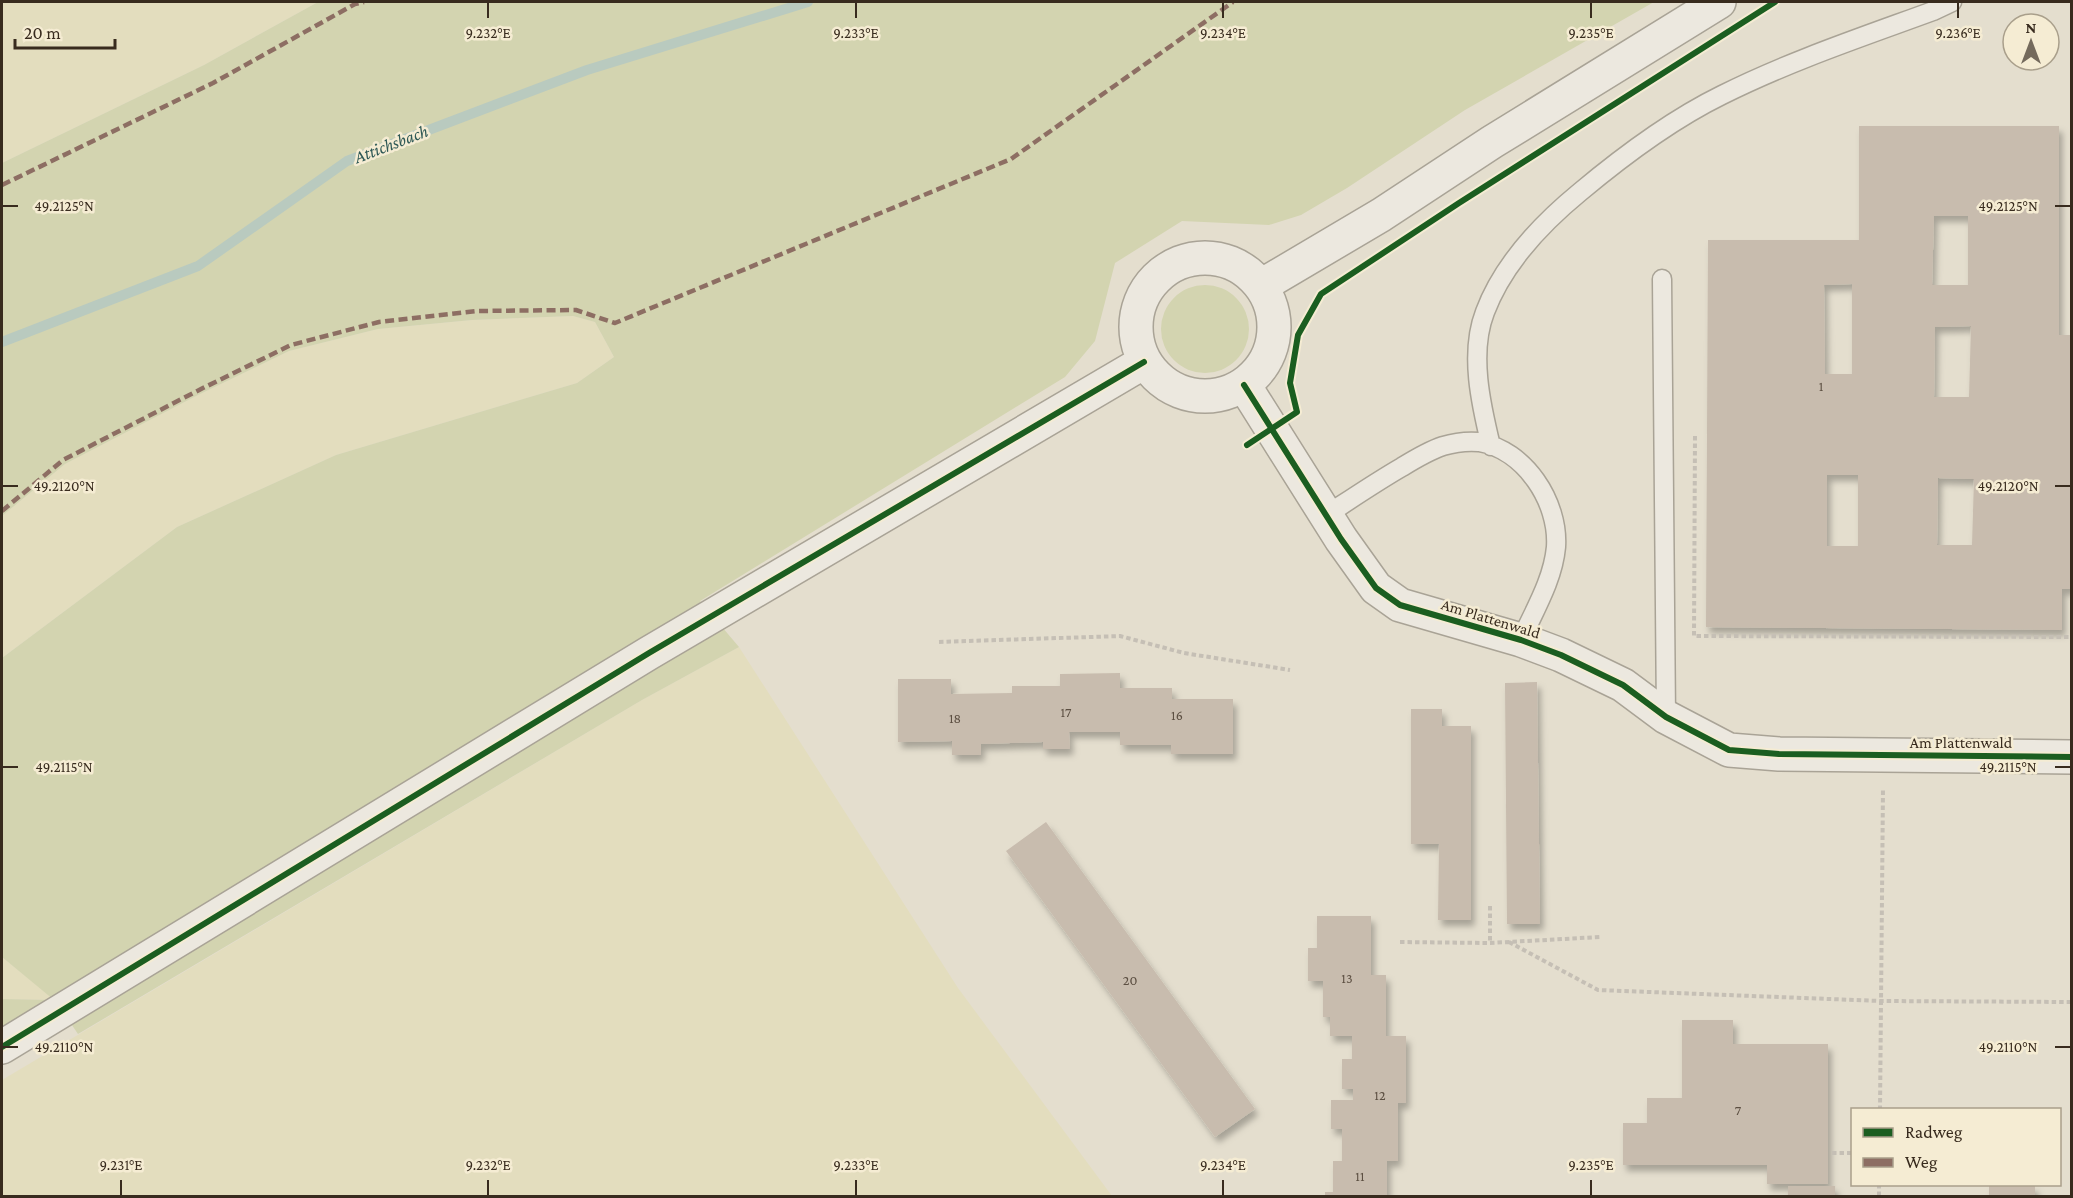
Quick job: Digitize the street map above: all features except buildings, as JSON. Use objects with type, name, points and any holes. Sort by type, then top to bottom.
[{"type":"street","points":[[1261,286],[1381,215],[1492,142],[1719,2]]},
{"type":"street","points":[[1194,258],[1222,260],[1236,265],[1251,275],[1261,286],[1272,309],[1275,327],[1273,342],[1257,374],[1244,385],[1218,396],[1192,396],[1170,388],[1153,375],[1144,362],[1135,337],[1136,314],[1141,298],[1150,283],[1166,268],[1194,258]]},
{"type":"street","points":[[2,1047],[649,653],[1144,362]]},
{"type":"street","name":"Am Plattenwald","points":[[1244,385],[1325,516],[1376,588],[1400,605],[1521,640],[1561,655],[1623,685],[1666,717],[1729,750],[1779,754],[2072,756]]},
{"type":"lane","points":[[1491,446],[1481,406],[1477,370],[1484,313],[1513,260],[1560,208],[1598,176],[1660,132],[1720,96],[1798,60],[1952,2]]},
{"type":"lane","points":[[1662,279],[1666,717]]},
{"type":"lane","points":[[1325,516],[1379,480],[1429,451],[1443,446],[1470,442],[1491,446],[1518,462],[1533,477],[1551,508],[1556,545],[1553,564],[1545,587],[1521,640]]},
{"type":"path","points":[[1695,436],[1694,636],[2072,637]]},
{"type":"path","points":[[939,642],[1119,636],[1184,653],[1290,670]]},
{"type":"path","points":[[1880,1108],[1883,782]]},
{"type":"path","points":[[1490,906],[1490,943]]},
{"type":"path","points":[[1400,942],[1490,943],[1599,937]]},
{"type":"path","points":[[1509,942],[1598,990],[1881,1001],[2072,1002]]},
{"type":"path","points":[[1832,1153],[1851,1153]]},
{"type":"shaded area","points":[[2,2],[318,2],[204,65],[2,163]]},
{"type":"shaded area","points":[[573,316],[595,322],[614,357],[577,383],[336,455],[177,527],[2,658],[2,516],[65,464],[289,351],[378,329],[472,320]]},
{"type":"shaded area","points":[[739,647],[958,988],[1112,1196],[2,1196],[2,1080],[642,700]]},
{"type":"shaded area","points":[[2,957],[55,1000],[2,999]]},
{"type":"green space","points":[[318,2],[1654,2],[1465,110],[1347,188],[1301,215],[1269,225],[1182,221],[1115,263],[1095,341],[1065,377],[700,601],[739,647],[642,700],[78,1034],[55,1000],[2,1033],[2,999],[54,1000],[2,957],[2,658],[177,527],[336,455],[577,383],[614,357],[595,322],[573,316],[472,320],[378,329],[289,351],[65,464],[2,516],[2,163],[204,65]]},
{"type":"green space","points":[[1205,285],[1222,289],[1236,298],[1245,312],[1249,329],[1245,346],[1236,360],[1222,369],[1205,373],[1188,369],[1174,360],[1165,346],[1161,329],[1165,312],[1174,298],[1188,289]]},
{"type":"waterway","name":"Attichsbach","points":[[2,342],[198,266],[347,161],[587,70],[808,2]]},
{"type":"marked path","points":[[2,185],[213,83],[355,4],[364,2]]},
{"type":"marked path","points":[[2,511],[63,460],[291,345],[379,322],[477,311],[576,310],[615,323],[1011,159],[1233,2]]},
{"type":"cycle path","points":[[1247,445],[1297,412],[1290,383],[1298,335],[1321,294],[1459,203],[1775,2]]},
{"type":"cycle path","points":[[2,1047],[649,653],[1144,362]]},
{"type":"cycle path","points":[[1244,385],[1341,539],[1376,588],[1400,605],[1521,640],[1561,655],[1623,685],[1666,717],[1729,750],[1779,754],[2072,757]]}]
